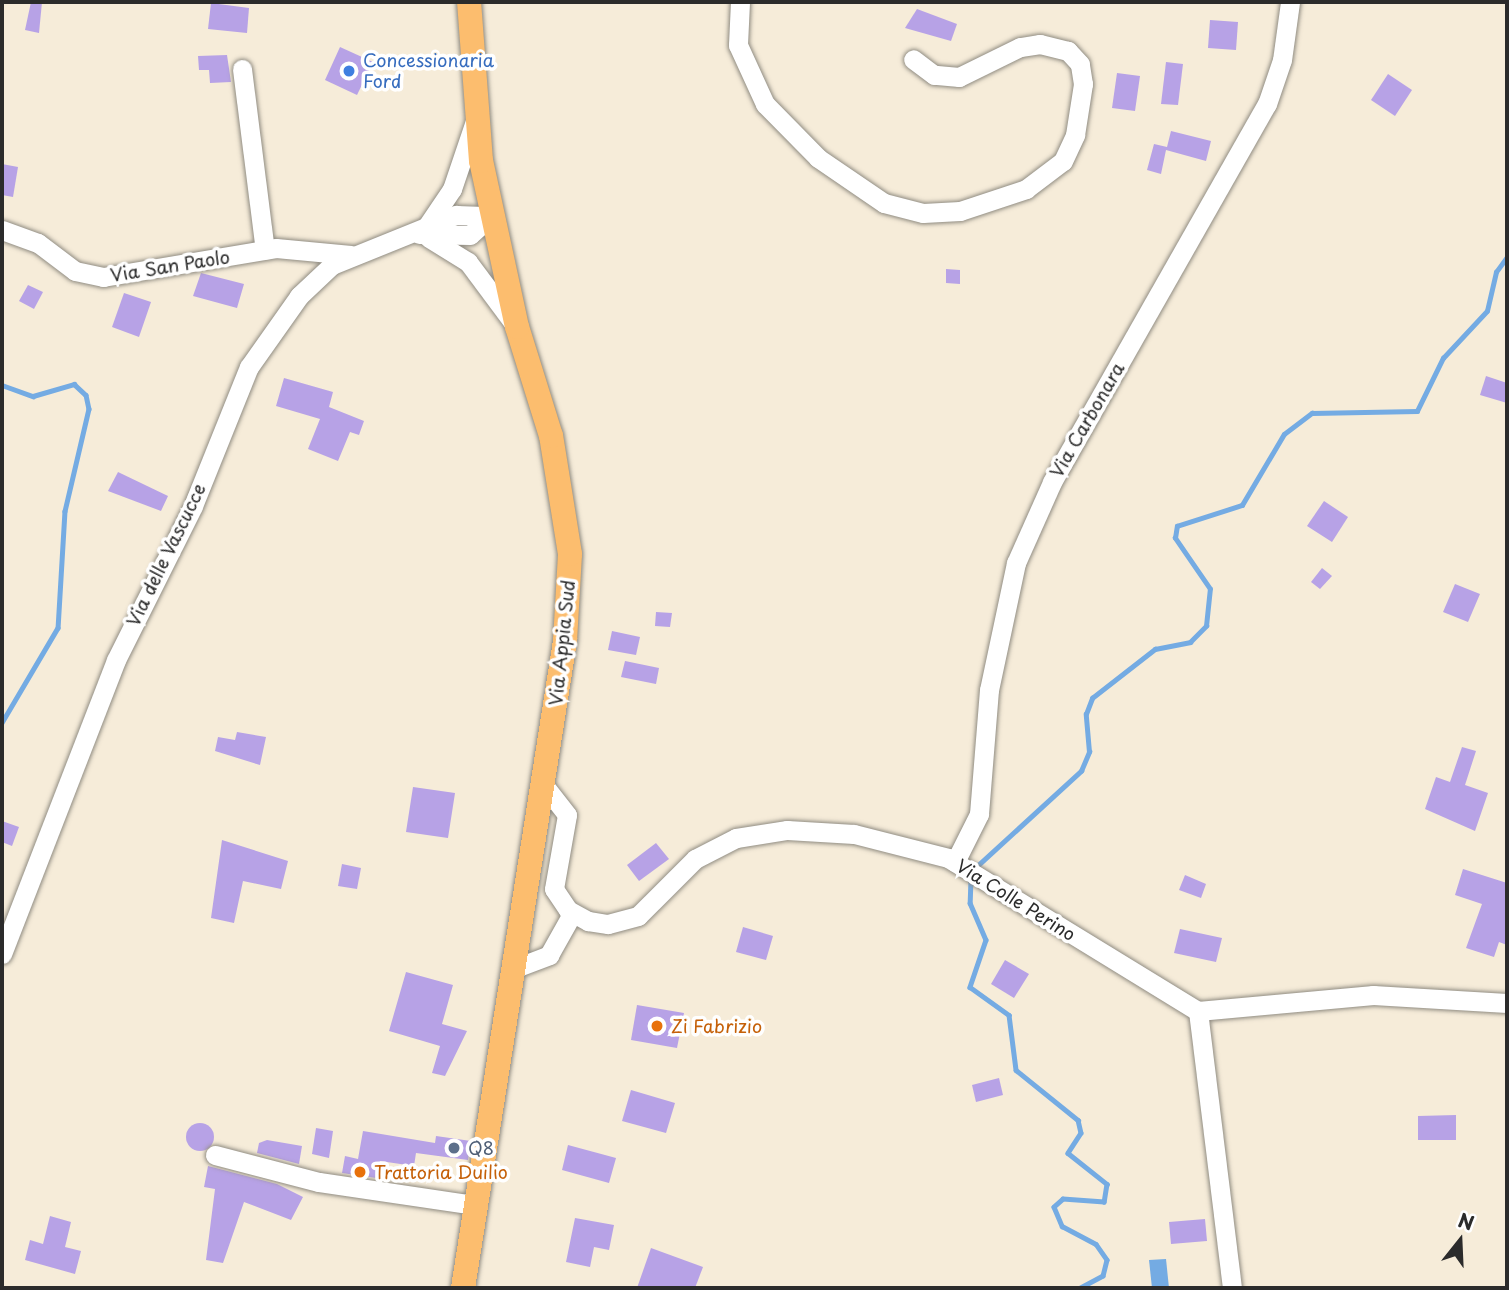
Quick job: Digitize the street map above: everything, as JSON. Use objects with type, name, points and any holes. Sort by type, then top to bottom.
[{"type":"main road","name":"Via Appia Sud","points":[[463,1288],[566,626],[569,542],[551,436],[517,327],[491,216],[475,121],[469,2]]},
{"type":"street","points":[[740,2],[738,45],[765,104],[818,158],[884,203],[923,213],[960,211],[1026,189],[1063,161],[1083,84],[1080,64],[1068,51],[1047,45],[1020,47],[959,77],[934,75],[913,59]]},
{"type":"street","name":"Via Carbonara","points":[[957,864],[979,814],[991,679],[1019,556],[1052,482],[1267,104],[1280,68],[1290,2]]},
{"type":"street","points":[[242,69],[265,250]]},
{"type":"street","points":[[475,121],[448,197],[419,234],[468,262],[517,327]]},
{"type":"street","name":"Via delle Vascucce","points":[[2,954],[116,660],[193,506],[245,373],[304,289],[351,255],[419,234],[461,214],[491,216]]},
{"type":"street","name":"Via San Paolo","points":[[2,230],[33,240],[69,268],[93,276],[265,250],[351,255]]},
{"type":"street","points":[[513,969],[549,955],[572,914],[553,879],[566,809],[543,784]]},
{"type":"street","name":"Via Colle Perino","points":[[572,914],[601,924],[633,918],[703,854],[758,832],[854,834],[920,847],[957,864],[1198,1012]]},
{"type":"street","points":[[1232,1288],[1198,1012],[1373,995],[1507,1003]]},
{"type":"street","points":[[215,1155],[319,1182],[475,1205]]},
{"type":"water","points":[[1166,1259],[1169,1288],[1152,1288],[1149,1260]]},
{"type":"building","points":[[31,2],[42,2],[39,33],[25,30]]},
{"type":"building","points":[[211,3],[249,8],[247,33],[208,29]]},
{"type":"building","points":[[917,9],[957,24],[951,41],[905,28]]},
{"type":"building","points":[[1210,20],[1238,22],[1236,50],[1208,48]]},
{"type":"building","name":"Concessionaria Ford","points":[[340,47],[373,62],[357,95],[325,80]]},
{"type":"building","points":[[227,55],[231,82],[210,83],[209,70],[199,70],[198,56]]},
{"type":"building","points":[[1166,62],[1183,64],[1178,105],[1161,104]]},
{"type":"building","points":[[1117,73],[1140,76],[1135,111],[1112,108]]},
{"type":"building","points":[[1388,74],[1412,90],[1395,116],[1371,100]]},
{"type":"building","points":[[1171,131],[1211,141],[1206,161],[1166,150],[1161,174],[1147,170],[1154,144],[1167,147]]},
{"type":"building","points":[[2,164],[18,167],[13,197],[2,195]]},
{"type":"building","points":[[946,269],[960,270],[960,284],[946,283]]},
{"type":"building","points":[[201,273],[244,284],[237,308],[193,296]]},
{"type":"building","points":[[28,285],[43,292],[34,309],[19,301]]},
{"type":"building","points":[[124,293],[151,302],[139,337],[112,327]]},
{"type":"building","points":[[1486,376],[1507,383],[1507,403],[1480,395]]},
{"type":"building","points":[[284,378],[333,392],[329,407],[364,421],[359,435],[350,432],[338,461],[308,449],[320,419],[276,406]]},
{"type":"building","points":[[118,472],[168,496],[161,511],[108,491]]},
{"type":"building","points":[[1324,501],[1348,517],[1332,542],[1307,526]]},
{"type":"building","points":[[1322,568],[1332,576],[1320,589],[1311,582]]},
{"type":"building","points":[[1455,584],[1480,594],[1468,622],[1443,612]]},
{"type":"building","points":[[656,612],[672,613],[670,627],[655,626]]},
{"type":"building","points":[[612,631],[640,637],[636,655],[608,650]]},
{"type":"building","points":[[625,661],[659,668],[656,684],[621,677]]},
{"type":"building","points":[[237,732],[266,737],[260,765],[215,751],[218,737],[235,740]]},
{"type":"building","points":[[1462,747],[1476,751],[1465,785],[1488,793],[1475,831],[1425,809],[1436,777],[1450,782]]},
{"type":"building","points":[[413,787],[455,793],[448,838],[406,832]]},
{"type":"building","points":[[2,821],[19,827],[12,846],[2,842]]},
{"type":"building","points":[[222,840],[288,861],[281,889],[243,881],[234,923],[211,918]]},
{"type":"building","points":[[656,843],[669,859],[639,881],[627,865]]},
{"type":"building","points":[[342,864],[361,868],[357,889],[338,886]]},
{"type":"building","points":[[1463,869],[1507,883],[1507,945],[1499,942],[1494,957],[1466,948],[1482,904],[1455,895]]},
{"type":"building","points":[[1185,875],[1206,884],[1201,898],[1179,890]]},
{"type":"building","points":[[743,927],[773,936],[766,960],[736,952]]},
{"type":"building","points":[[1180,929],[1222,938],[1216,962],[1174,953]]},
{"type":"building","points":[[1005,960],[1029,974],[1014,998],[991,984]]},
{"type":"building","points":[[406,972],[453,985],[442,1024],[467,1031],[445,1076],[432,1073],[440,1046],[389,1031]]},
{"type":"building","name":"Zi Fabrizio","points":[[637,1005],[684,1013],[677,1048],[631,1040]]},
{"type":"building","points":[[999,1078],[1003,1095],[976,1102],[972,1085]]},
{"type":"building","points":[[631,1090],[675,1103],[666,1133],[622,1121]]},
{"type":"building","points":[[1456,1115],[1456,1140],[1418,1140],[1418,1116]]},
{"type":"building","points":[[200,1123],[210,1127],[214,1137],[210,1147],[200,1151],[190,1147],[186,1137],[190,1127]]},
{"type":"building","points":[[316,1128],[333,1131],[329,1158],[312,1154]]},
{"type":"building","points":[[363,1131],[435,1143],[436,1136],[471,1141],[468,1160],[416,1153],[414,1166],[380,1161],[376,1178],[342,1173],[345,1156],[358,1159]]},
{"type":"building","points":[[267,1140],[302,1146],[299,1164],[257,1153],[259,1143]]},
{"type":"building","points":[[568,1145],[616,1158],[609,1183],[562,1170]]},
{"type":"building","points":[[208,1166],[277,1184],[303,1197],[291,1220],[244,1202],[223,1263],[206,1260],[215,1189],[204,1187]]},
{"type":"building","points":[[50,1216],[71,1222],[65,1247],[81,1251],[75,1274],[25,1260],[30,1240],[43,1244]]},
{"type":"building","points":[[575,1218],[614,1225],[609,1250],[594,1247],[590,1267],[566,1262]]},
{"type":"building","points":[[1205,1219],[1207,1241],[1171,1244],[1169,1222]]},
{"type":"building","points":[[651,1248],[703,1267],[695,1288],[637,1288]]},
{"type":"waterway","points":[[975,868],[1081,771],[1089,752],[1086,714],[1092,698],[1155,649],[1190,642],[1206,626],[1210,589],[1175,538],[1177,526],[1242,505],[1284,434],[1312,413],[1417,411],[1443,358],[1487,311],[1496,272],[1507,257]]},
{"type":"waterway","points":[[2,385],[33,396],[74,384],[86,395],[89,409],[65,511],[58,628],[2,723]]},
{"type":"waterway","points":[[971,879],[970,903],[986,940],[970,987],[1009,1015],[1016,1070],[1078,1120],[1081,1133],[1068,1153],[1107,1184],[1104,1202],[1063,1199],[1054,1207],[1062,1226],[1096,1244],[1107,1260],[1103,1276],[1080,1288]]},
{"type":"place","name":"Concessionaria Ford","points":[[349,71]]},
{"type":"place","name":"Zi Fabrizio","points":[[657,1026]]},
{"type":"place","name":"Q8","points":[[454,1148]]},
{"type":"place","name":"Trattoria Duilio","points":[[360,1172]]}]
